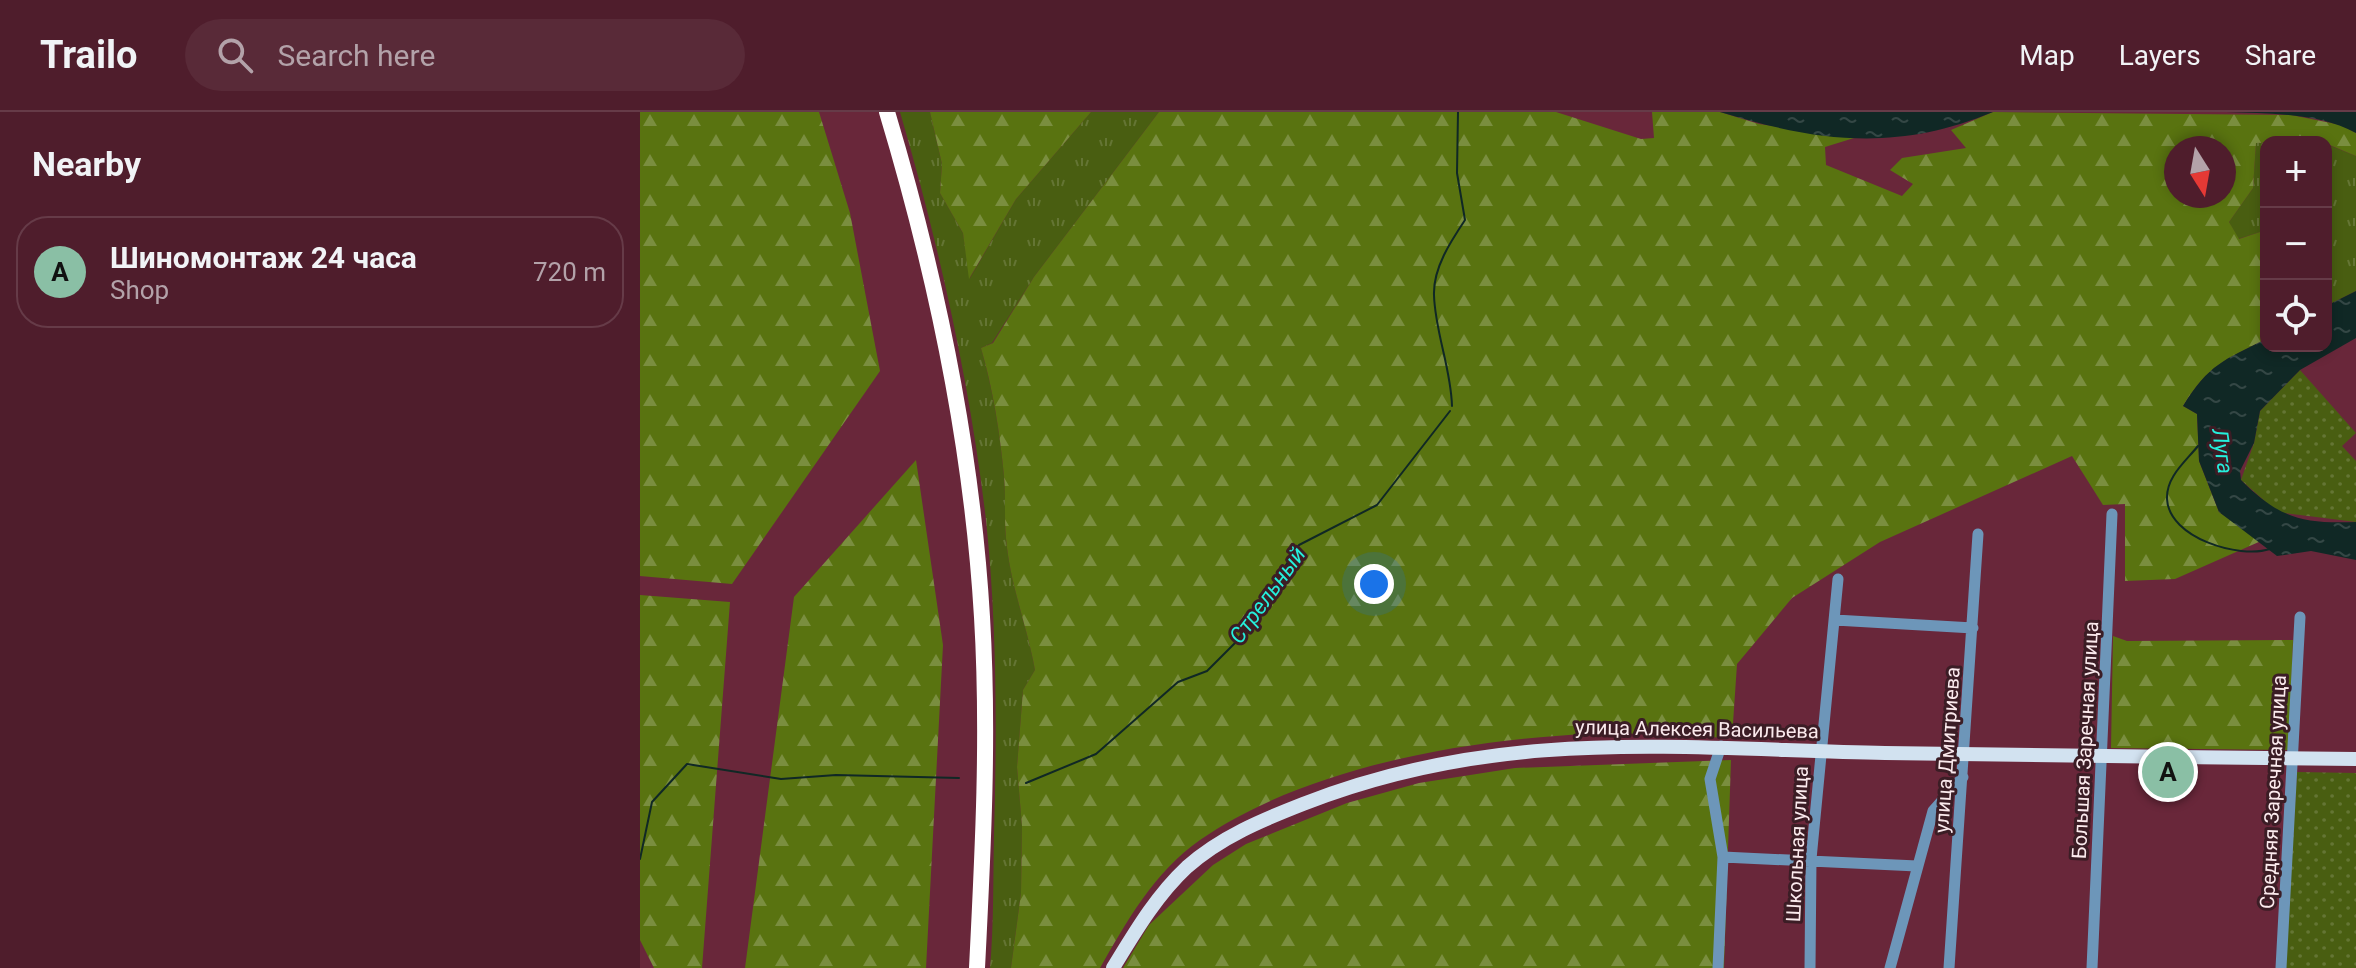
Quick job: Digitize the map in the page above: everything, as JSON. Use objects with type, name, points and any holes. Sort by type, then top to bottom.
[{"type":"highway","points":[[887,112],[927,266],[965,464],[982,618],[985,778],[977,968]]},
{"type":"main road","name":"улица Алексея Васильева","points":[[1113,968],[1156,902],[1187,867],[1238,832],[1331,793],[1412,770],[1523,751],[1590,745],[1721,746],[1964,754],[2356,759]]},
{"type":"main road","points":[[970,968],[985,778]]},
{"type":"street","name":"Большая Заречная улица","points":[[2092,968],[2112,514]]},
{"type":"street","name":"улица Дмитриева","points":[[1949,968],[1978,534]]},
{"type":"street","name":"Школьная улица","points":[[1810,968],[1811,859],[1838,579]]},
{"type":"street","name":"Средняя Заречная улица","points":[[2281,968],[2295,758],[2300,617]]},
{"type":"street","points":[[1835,620],[1973,628]]},
{"type":"street","points":[[1718,968],[1723,857],[1710,779],[1721,746]]},
{"type":"street","points":[[1890,968],[1933,811],[1963,777]]},
{"type":"street","points":[[1723,857],[1917,866]]},
{"type":"green space","points":[[640,112],[819,112],[850,213],[880,371],[732,584],[640,576]]},
{"type":"green space","points":[[900,112],[930,112],[942,164],[940,193],[963,233],[970,278],[1016,199],[1091,112],[1159,112],[1034,277],[992,343],[981,348],[1000,444],[1008,555],[1035,670],[1023,690],[1017,767],[1022,826],[1021,893],[1011,968],[990,968],[996,717],[986,520],[952,314]]},
{"type":"green space","points":[[930,112],[1091,112],[1016,199],[969,279],[963,233],[940,193],[942,164]]},
{"type":"green space","points":[[1159,112],[1556,112],[1641,139],[1654,138],[1652,112],[1720,112],[1759,124],[1854,138],[1825,147],[1826,165],[1902,196],[1913,184],[1890,170],[1902,158],[1966,148],[1951,130],[1993,112],[2291,115],[2341,125],[2356,133],[2356,156],[2332,146],[2332,136],[2260,136],[2260,143],[2256,143],[2253,188],[2229,222],[2239,239],[2260,232],[2260,342],[2210,372],[2183,406],[2197,414],[2199,461],[2219,512],[2261,541],[2175,579],[2125,581],[2125,504],[2103,505],[2072,456],[1880,542],[1792,598],[1737,664],[1732,738],[1660,734],[1539,737],[1437,751],[1335,776],[1241,815],[1184,853],[1143,898],[1100,968],[1011,968],[1021,893],[1022,826],[1017,767],[1023,690],[1035,670],[1008,555],[1000,444],[981,348],[993,343],[1034,277]]},
{"type":"green space","points":[[2256,143],[2260,143],[2260,232],[2238,239],[2229,222],[2253,188]]},
{"type":"green space","points":[[2332,146],[2356,156],[2356,291],[2332,303]]},
{"type":"green space","points":[[2300,370],[2356,433],[2342,446],[2356,461],[2356,522],[2277,512],[2241,480],[2254,443],[2260,411]]},
{"type":"green space","points":[[916,460],[943,645],[926,968],[745,968],[794,597]]},
{"type":"green space","points":[[640,595],[730,602],[702,968],[654,968],[640,940]]},
{"type":"green space","points":[[2113,636],[2127,641],[2293,640],[2289,750],[2111,748]]},
{"type":"green space","points":[[1731,760],[1724,968],[1123,968],[1149,925],[1213,865],[1246,844],[1347,803],[1419,783],[1515,768]]},
{"type":"green space","points":[[2297,772],[2356,773],[2356,968],[2285,968]]},
{"type":"water","points":[[1720,112],[1993,112],[1924,133],[1857,138],[1790,130]]},
{"type":"water","points":[[2226,112],[2356,112],[2356,133],[2309,118]]},
{"type":"water","points":[[2356,291],[2356,338],[2332,352],[2332,303]]},
{"type":"water","name":"Луга","points":[[2260,342],[2260,352],[2332,352],[2300,370],[2260,411],[2254,443],[2240,471],[2241,480],[2267,503],[2292,516],[2321,522],[2356,522],[2356,560],[2311,551],[2277,556],[2219,512],[2199,461],[2197,414],[2183,406],[2210,372]]},
{"type":"waterway","name":"Стрельный","points":[[1452,406],[1437,323],[1434,285],[1449,246],[1465,220],[1457,173],[1458,112]]},
{"type":"waterway","name":"Стрельный","points":[[1026,783],[1096,754],[1178,682],[1207,671],[1237,641],[1299,545],[1377,505],[1450,411]]},
{"type":"waterway","name":"Луга","points":[[2198,446],[2177,470],[2170,484],[2167,499],[2171,513],[2192,535],[2224,548],[2241,551],[2270,549]]},
{"type":"waterway","name":"Стрельный","points":[[640,859],[652,802],[687,764],[781,779],[836,775],[959,778]]},
{"type":"place","name":"Шиномонтаж 24 часа","points":[[2168,772]]}]
